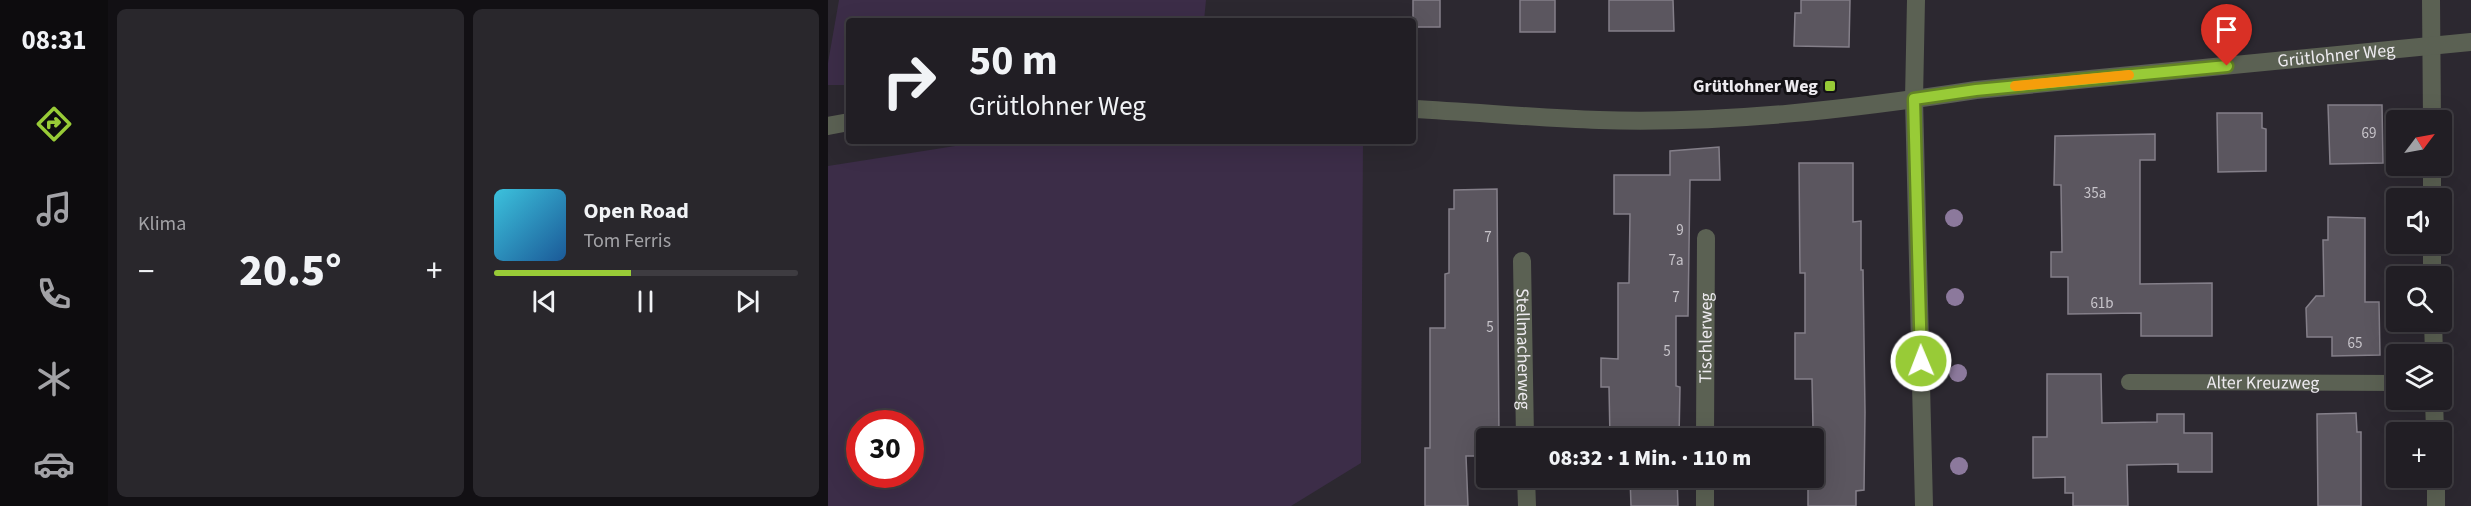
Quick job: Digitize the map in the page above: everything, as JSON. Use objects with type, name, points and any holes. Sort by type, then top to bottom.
[{"type":"street","points":[[1916,0],[1914,99],[1924,506]]},
{"type":"street","points":[[2431,0],[2432,110]]},
{"type":"street","name":"Grütlohner Weg","points":[[1416,109],[1601,120],[1729,118],[1914,99],[1976,90],[2471,42]]},
{"type":"street","points":[[828,126],[846,123]]},
{"type":"street","name":"Tischlerweg","points":[[1705,428],[1706,238]]},
{"type":"street","name":"Stellmacherweg","points":[[1522,261],[1525,428]]},
{"type":"street","points":[[1526,488],[1527,506]]},
{"type":"street","points":[[1705,488],[1705,506]]},
{"type":"street","points":[[2436,488],[2436,506]]},
{"type":"lane","name":"Alter Kreuzweg","points":[[2129,382],[2386,383]]},
{"type":"shaded area","points":[[839,0],[1206,0],[1204,18],[846,18],[846,85],[828,85],[828,63]]},
{"type":"shaded area","points":[[968,144],[1363,144],[1361,463],[1291,506],[828,506],[828,166]]},
{"type":"building","points":[[1413,0],[1440,0],[1440,27],[1416,27],[1416,18],[1413,18]]},
{"type":"building","points":[[1520,0],[1555,0],[1555,32],[1520,32]]},
{"type":"building","points":[[1609,0],[1673,0],[1674,31],[1609,31]]},
{"type":"building","points":[[1801,0],[1850,0],[1849,47],[1794,46],[1795,13],[1801,13]]},
{"type":"building","points":[[2328,105],[2382,105],[2383,163],[2330,164]]},
{"type":"building","points":[[2217,113],[2262,113],[2262,128],[2266,129],[2266,171],[2218,172]]},
{"type":"building","points":[[2155,134],[2155,160],[2140,160],[2140,284],[2212,283],[2212,336],[2141,336],[2141,313],[2068,314],[2068,277],[2051,277],[2051,252],[2062,252],[2061,185],[2054,185],[2055,136]]},
{"type":"building","points":[[1719,147],[1720,180],[1690,180],[1688,316],[1676,316],[1676,386],[1680,387],[1679,428],[1610,428],[1609,387],[1601,387],[1601,358],[1618,359],[1618,283],[1629,283],[1630,214],[1614,214],[1614,175],[1670,175],[1670,151]]},
{"type":"building","points":[[1799,163],[1853,163],[1853,222],[1861,221],[1865,412],[1864,490],[1856,491],[1856,506],[1808,506],[1808,488],[1824,488],[1824,428],[1813,428],[1812,379],[1795,379],[1795,333],[1805,333],[1805,273],[1800,273]]},
{"type":"building","points":[[1497,189],[1499,428],[1476,428],[1476,456],[1466,456],[1468,506],[1425,506],[1425,448],[1430,448],[1430,328],[1445,328],[1445,274],[1449,273],[1449,209],[1454,209],[1454,190]]},
{"type":"building","points":[[2328,217],[2365,218],[2365,302],[2379,302],[2380,355],[2332,356],[2332,337],[2307,337],[2306,308],[2316,296],[2324,296],[2323,240],[2328,240]]},
{"type":"building","points":[[2047,374],[2101,374],[2102,423],[2157,422],[2157,414],[2184,414],[2184,433],[2212,433],[2212,472],[2178,472],[2178,464],[2127,465],[2128,506],[2073,506],[2073,493],[2065,493],[2065,477],[2033,478],[2033,437],[2047,437]]},
{"type":"building","points":[[2356,413],[2357,432],[2361,432],[2361,506],[2318,506],[2317,414]]},
{"type":"building","points":[[1630,488],[1677,488],[1678,506],[1631,506]]},
{"type":"slow traffic","points":[[2015,86],[2129,75]]},
{"type":"place","name":"Grütlohner Weg","points":[[1830,86]]},
{"type":"route","points":[[1921,361],[1914,99],[1976,90],[2227,66]]}]
